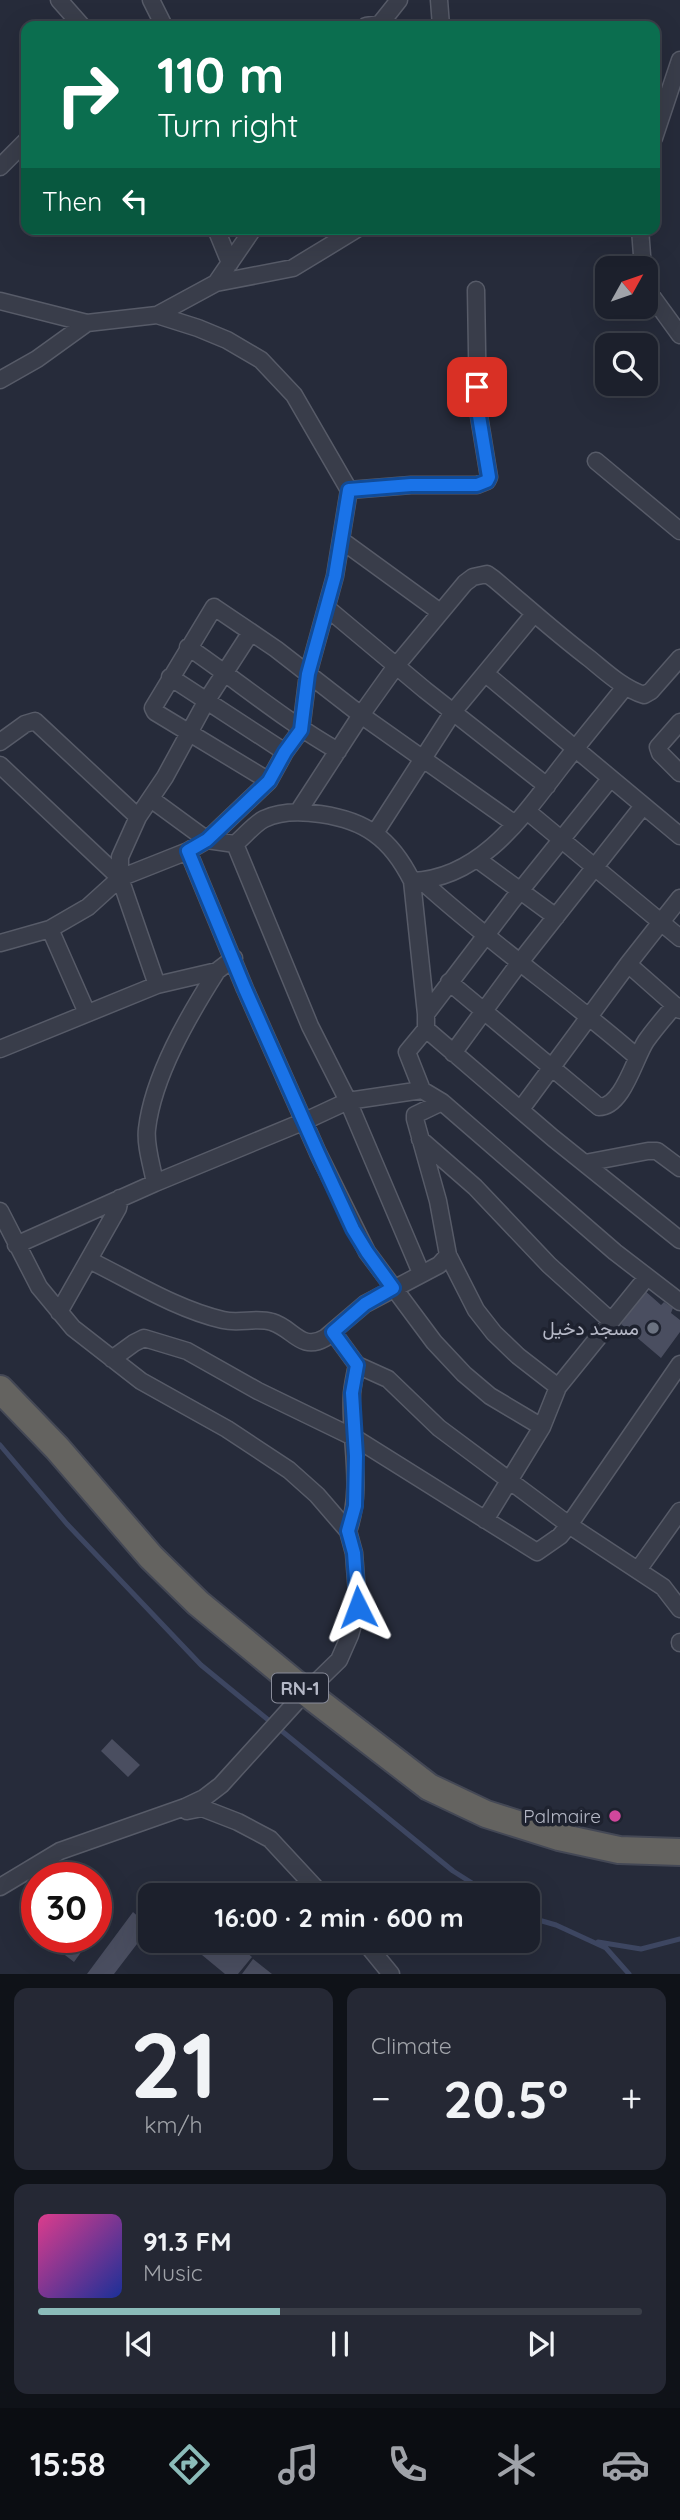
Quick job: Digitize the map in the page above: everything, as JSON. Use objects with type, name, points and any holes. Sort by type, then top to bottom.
[{"type":"highway","name":"RN-1","points":[[0,1389],[57,1448],[150,1557],[198,1603],[302,1697],[429,1787],[462,1804],[534,1830],[619,1850],[680,1852]]},
{"type":"street","points":[[59,0],[78,21]]},
{"type":"street","points":[[151,0],[162,21]]},
{"type":"street","points":[[380,21],[399,0]]},
{"type":"street","points":[[439,0],[441,21]]},
{"type":"street","points":[[660,120],[680,60]]},
{"type":"street","points":[[0,167],[21,146]]},
{"type":"street","points":[[218,235],[230,264]]},
{"type":"street","points":[[216,284],[249,235]]},
{"type":"street","points":[[0,301],[87,323],[157,315],[216,284],[293,268],[347,235]]},
{"type":"street","points":[[640,235],[642,256]]},
{"type":"street","points":[[349,490],[411,485],[477,485],[487,481],[489,477],[478,410],[476,290]]},
{"type":"street","points":[[658,305],[680,335]]},
{"type":"street","points":[[0,943],[50,929],[88,907],[120,878],[188,851],[207,840],[269,781],[301,730],[308,674],[327,608],[349,490],[294,395],[261,360],[227,340],[157,315]]},
{"type":"street","points":[[0,380],[37,359],[87,323]]},
{"type":"street","points":[[596,461],[680,531]]},
{"type":"street","points":[[341,540],[440,612]]},
{"type":"street","points":[[298,812],[396,666],[465,583],[473,577],[487,574],[625,687],[644,695],[677,668]]},
{"type":"street","points":[[269,781],[155,712],[153,708],[214,607],[515,824]]},
{"type":"street","points":[[327,608],[547,786]]},
{"type":"street","points":[[374,833],[453,712],[534,614]]},
{"type":"street","points":[[158,985],[120,878],[120,857],[138,817],[151,799],[206,700],[251,632]]},
{"type":"street","points":[[188,647],[301,730],[338,751]]},
{"type":"street","points":[[486,674],[680,836]]},
{"type":"street","points":[[170,677],[285,752]]},
{"type":"street","points":[[417,881],[460,869],[492,848],[527,811],[625,687]]},
{"type":"street","points":[[0,742],[25,724],[35,721],[138,817]]},
{"type":"street","points":[[680,722],[658,747],[660,753],[680,773]]},
{"type":"street","points":[[0,765],[120,878]]},
{"type":"street","points":[[610,779],[449,982],[407,1052],[422,1090],[442,1102],[504,1157],[680,1302]]},
{"type":"street","points":[[151,799],[207,840],[235,845]]},
{"type":"street","points":[[453,1053],[520,962],[643,806]]},
{"type":"street","points":[[527,811],[680,939]]},
{"type":"street","points":[[235,845],[263,819],[298,812],[333,818],[374,833],[417,881],[589,1016],[637,1058]]},
{"type":"street","points":[[235,845],[310,1026],[348,1101],[421,1273]]},
{"type":"street","points":[[188,851],[245,989],[353,1229],[367,1252],[434,1342],[464,1374],[490,1396],[542,1427]]},
{"type":"street","points":[[477,859],[556,917]]},
{"type":"street","points":[[417,881],[426,1022],[453,1053],[680,1240]]},
{"type":"street","points":[[521,1109],[680,898]]},
{"type":"street","points":[[50,929],[87,1013]]},
{"type":"street","points":[[155,1182],[147,1130],[154,1102],[171,1054],[194,1008],[217,971],[234,958]]},
{"type":"street","points":[[449,982],[599,1107],[606,1107],[630,1076],[646,1040],[677,1007],[628,964]]},
{"type":"street","points":[[0,1049],[158,985],[217,971]]},
{"type":"street","points":[[16,1245],[155,1182],[348,1101],[422,1090]]},
{"type":"street","points":[[442,1102],[415,1115],[418,1137],[438,1200],[448,1255],[476,1310],[494,1333],[518,1356],[558,1387]]},
{"type":"street","points":[[418,1137],[475,1187],[549,1265],[610,1320]]},
{"type":"street","points":[[585,1163],[657,1151],[680,1168]]},
{"type":"street","points":[[59,1312],[118,1208],[120,1198]]},
{"type":"street","points":[[0,1211],[39,1287],[73,1328],[165,1396],[227,1429],[289,1470],[317,1495],[348,1531],[354,1553],[358,1607],[339,1660],[221,1785],[204,1798],[158,1818],[60,1851],[0,1887]]},
{"type":"street","points":[[89,1260],[210,1317],[236,1323],[268,1320],[278,1324],[301,1342],[309,1343],[317,1342],[333,1332],[365,1304],[439,1265],[448,1255]]},
{"type":"street","points":[[485,1520],[542,1427],[558,1387],[647,1277]]},
{"type":"street","points":[[333,1332],[357,1365],[388,1379],[439,1428],[569,1525],[663,1587],[680,1609]]},
{"type":"street","points":[[112,1359],[144,1338],[187,1351],[258,1391],[355,1438],[537,1552],[560,1536],[569,1525],[680,1364]]},
{"type":"street","points":[[348,1531],[355,1506],[356,1456],[352,1393],[357,1365]]},
{"type":"street","points":[[638,1570],[680,1511]]},
{"type":"street","points":[[158,1818],[202,1808],[237,1822],[270,1839],[311,1883]]},
{"type":"street","points":[[374,1953],[391,1974]]},
{"type":"building","name":"مسجد دخيل","points":[[644,1290],[661,1305],[664,1302],[673,1308],[671,1313],[680,1320],[680,1332],[661,1358],[621,1324]]},
{"type":"building","points":[[112,1739],[140,1765],[128,1777],[101,1751]]},
{"type":"building","points":[[133,1912],[138,1916],[138,1943],[114,1974],[87,1974],[103,1953],[112,1953],[112,1940]]},
{"type":"building","points":[[62,1953],[80,1953],[74,1962]]},
{"type":"building","points":[[247,1953],[252,1957],[238,1974],[225,1974],[202,1955]]},
{"type":"building","points":[[253,1959],[272,1974],[242,1974]]},
{"type":"waterway","points":[[0,1445],[67,1524],[201,1665],[453,1871],[472,1883]]},
{"type":"waterway","points":[[540,1920],[606,1948],[629,1974]]},
{"type":"waterway","points":[[598,1942],[641,1949],[680,1939]]},
{"type":"place","name":"مسجد دخيل","points":[[653,1328]]},
{"type":"place","name":"Palmaire","points":[[615,1816]]},
{"type":"route","points":[[358,1607],[358,1580],[348,1531],[355,1506],[356,1456],[352,1393],[357,1365],[333,1332],[365,1304],[393,1288],[353,1229],[245,989],[188,851],[207,840],[269,781],[301,730],[308,674],[335,576],[349,490],[411,485],[477,485],[487,481],[489,477],[477,387]]}]
